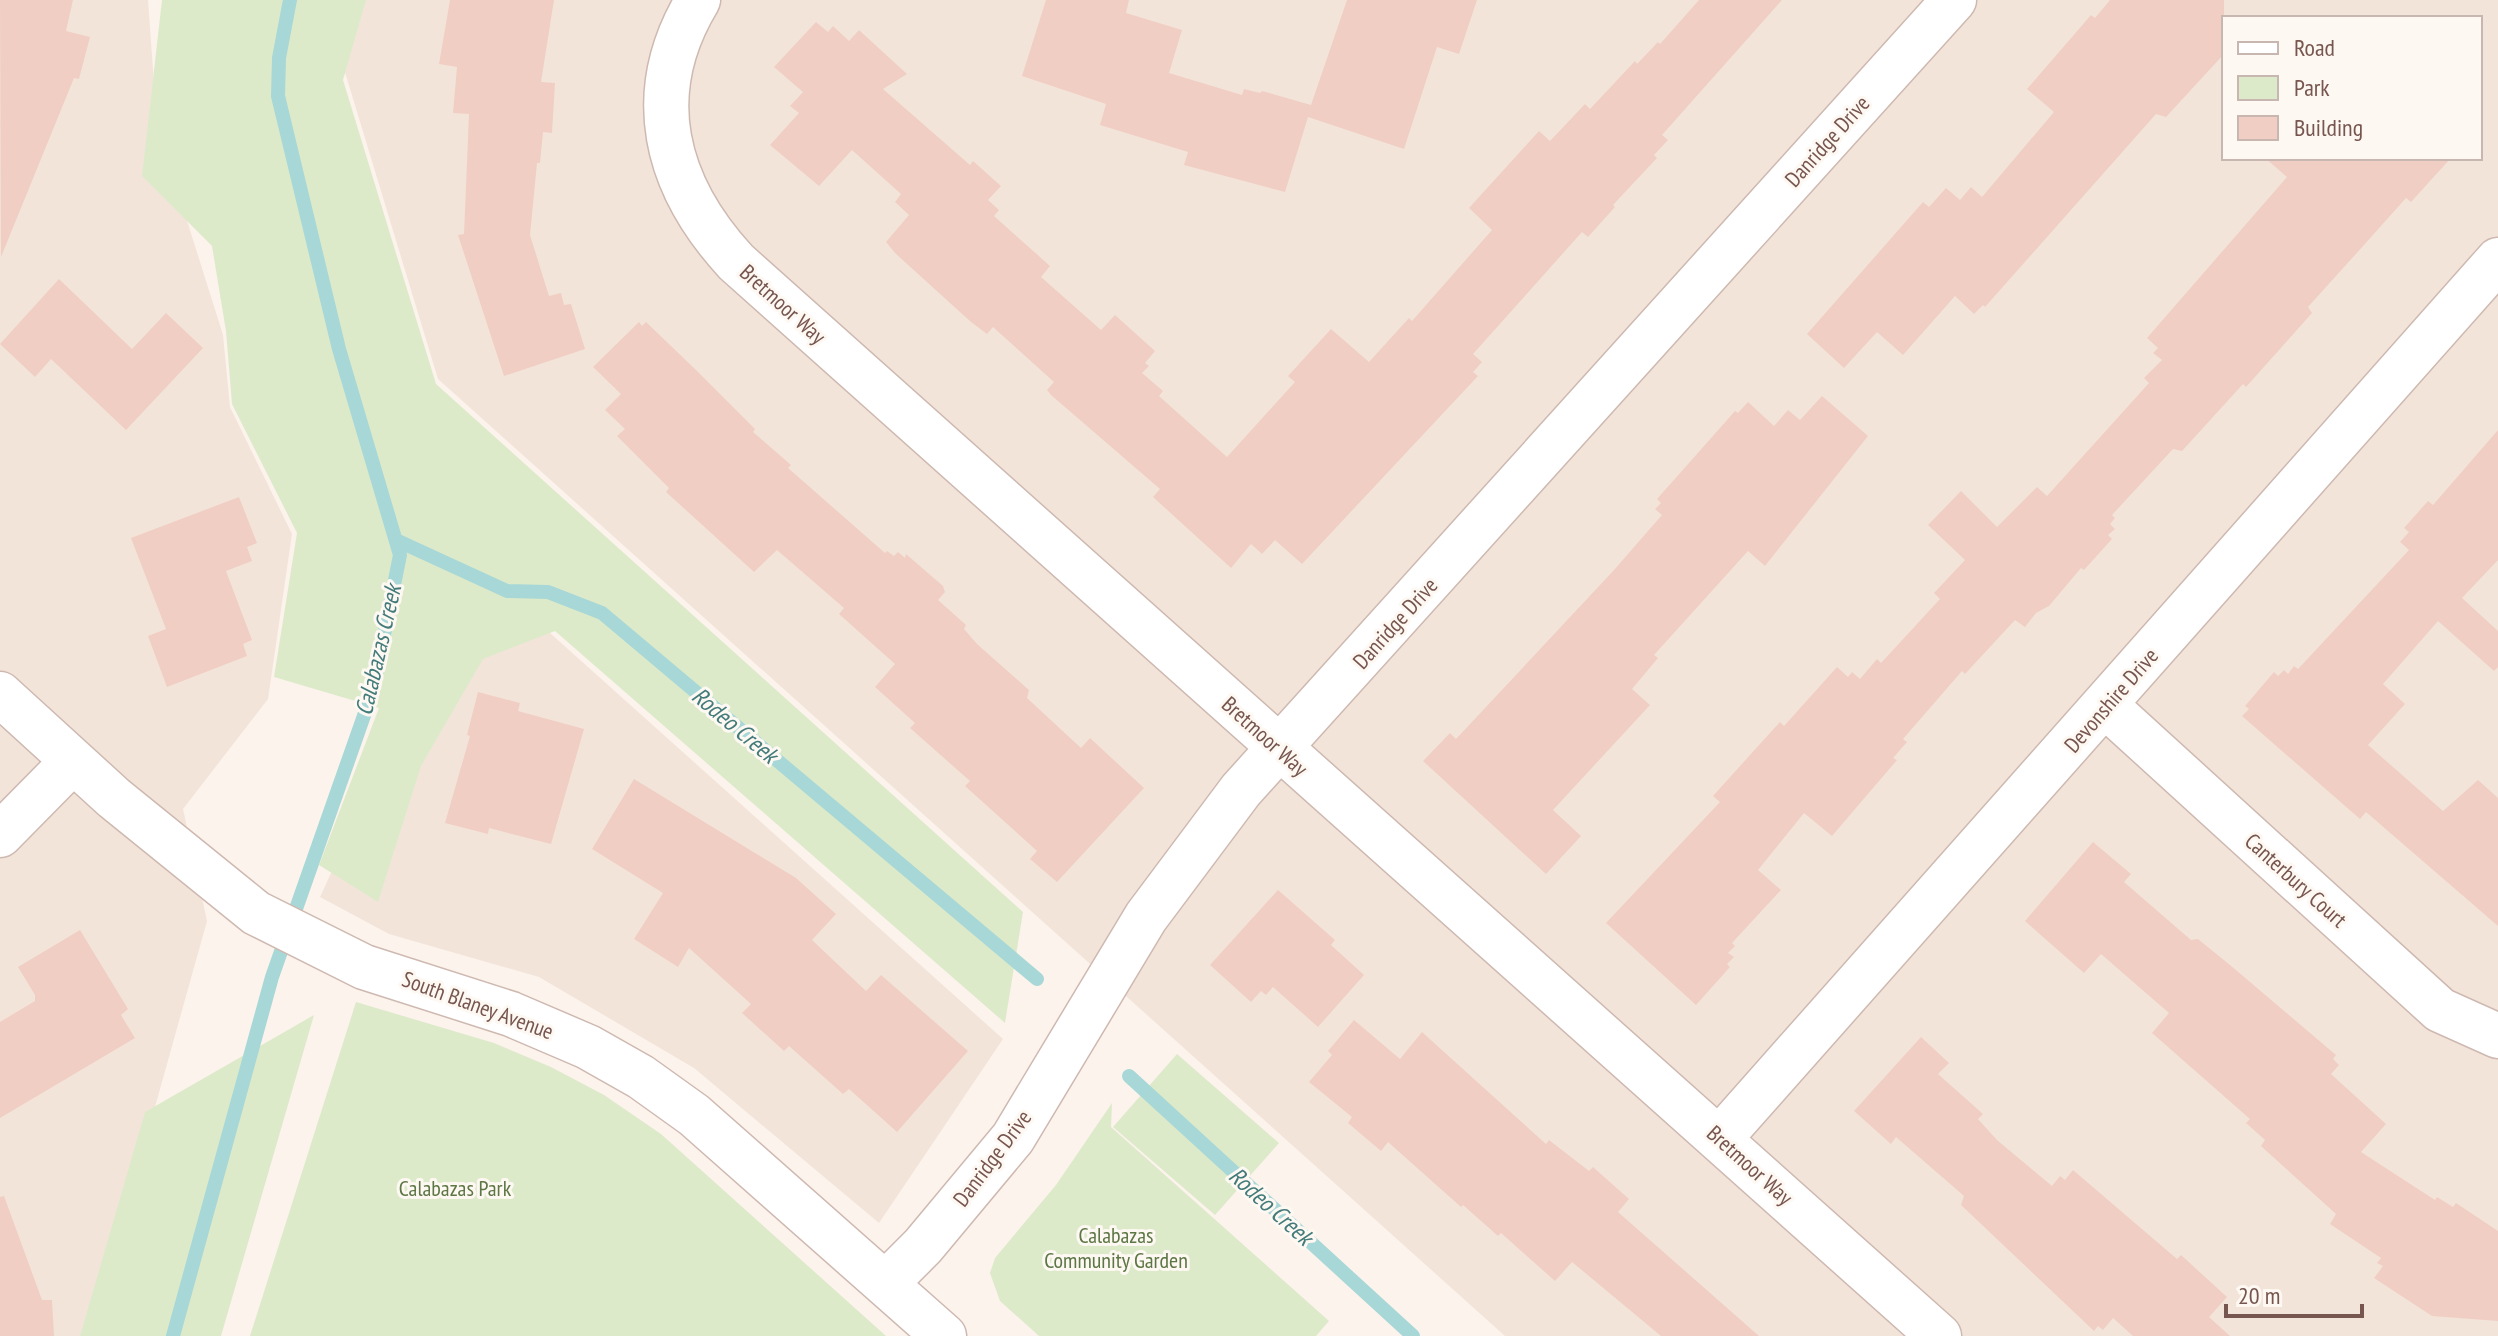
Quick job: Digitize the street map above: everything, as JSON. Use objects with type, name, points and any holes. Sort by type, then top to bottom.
[{"type":"street","name":"Bretmoor Way","points":[[698,0],[673,54],[666,90],[670,144],[682,186],[697,214],[726,251],[1279,749],[1720,1138],[1939,1336]]},
{"type":"street","name":"Danridge Drive","points":[[886,1283],[923,1246],[1013,1138],[1146,917],[1241,790],[1954,0]]},
{"type":"street","name":"Devonshire Drive","points":[[1720,1138],[2498,260]]},
{"type":"street","name":"South Blaney Avenue","points":[[0,694],[72,762],[202,872],[256,913],[364,967],[511,1014],[588,1047],[641,1077],[694,1115],[944,1336]]},
{"type":"street","name":"Canterbury Court","points":[[2106,706],[2440,1010],[2498,1036]]},
{"type":"street","points":[[0,835],[72,762]]},
{"type":"shaded area","points":[[0,0],[148,0],[157,125],[223,335],[230,407],[292,534],[268,699],[183,809],[207,921],[91,1336],[0,1336]]},
{"type":"shaded area","points":[[355,0],[2498,0],[2498,1336],[1505,1336],[438,379],[341,59]]},
{"type":"shaded area","points":[[454,607],[550,633],[1003,1039],[879,1223],[694,1068],[539,977],[389,934],[320,897]]},
{"type":"green space","points":[[162,0],[366,0],[343,80],[436,384],[1023,912],[1005,1023],[555,631],[483,659],[421,766],[378,902],[319,865],[379,708],[274,677],[297,533],[232,404],[226,331],[212,246],[142,176]]},
{"type":"green space","name":"Calabazas Park","points":[[356,1002],[494,1043],[551,1067],[604,1095],[661,1134],[886,1336],[250,1336]]},
{"type":"green space","points":[[314,1015],[221,1336],[80,1336],[145,1112]]},
{"type":"green space","points":[[1177,1054],[1279,1143],[1215,1215],[1113,1127]]},
{"type":"green space","name":"Calabazas Community Garden","points":[[1112,1103],[1111,1127],[1329,1321],[1316,1336],[1039,1336],[1000,1301],[990,1273],[995,1258],[1056,1185]]},
{"type":"building","points":[[0,0],[73,0],[66,31],[90,37],[79,79],[74,78],[1,257]]},
{"type":"building","points":[[450,0],[554,0],[541,82],[555,83],[552,133],[543,132],[530,235],[549,296],[561,293],[564,305],[571,304],[585,349],[504,376],[458,235],[464,234],[469,114],[453,113],[457,67],[439,64]]},
{"type":"building","points":[[1046,0],[1129,0],[1126,13],[1182,30],[1169,73],[1242,95],[1244,89],[1262,91],[1311,105],[1347,0],[1477,0],[1459,54],[1437,47],[1404,149],[1308,117],[1285,192],[1184,165],[1188,152],[1100,125],[1106,104],[1022,76]]},
{"type":"building","points":[[1699,0],[1782,0],[1662,135],[1668,140],[1654,155],[1657,158],[1613,205],[1615,207],[1588,237],[1582,232],[1473,354],[1482,362],[1473,372],[1478,376],[1302,564],[1275,540],[1262,554],[1251,544],[1231,568],[1153,497],[1160,489],[1051,395],[1047,390],[1054,382],[993,327],[987,334],[971,322],[895,253],[886,242],[909,215],[895,202],[901,194],[852,150],[819,186],[770,145],[799,113],[790,106],[803,92],[774,67],[816,22],[828,32],[833,26],[849,41],[859,30],[907,74],[883,89],[970,165],[973,161],[1001,186],[988,200],[999,210],[994,216],[1050,266],[1041,277],[1101,330],[1115,315],[1155,351],[1145,363],[1149,366],[1142,373],[1163,391],[1159,396],[1227,457],[1295,382],[1288,376],[1331,329],[1369,362],[1409,318],[1412,321],[1492,230],[1469,208],[1539,131],[1550,141],[1585,104],[1590,109],[1635,61],[1637,64],[1658,42],[1660,44]]},
{"type":"building","points":[[2110,0],[2224,0],[2222,56],[2166,117],[2156,114],[1985,307],[1983,305],[1974,314],[1955,296],[1903,355],[1877,332],[1844,368],[1807,334],[1923,202],[1929,207],[1946,188],[1960,200],[1971,187],[1982,197],[2054,112],[2027,89],[2091,15],[2095,18]]},
{"type":"building","points":[[2267,160],[2449,160],[2411,202],[2406,198],[2308,307],[2312,313],[2246,387],[2243,384],[2182,451],[2173,449],[2112,515],[2115,518],[2110,524],[2115,529],[2108,535],[2112,539],[2084,570],[2081,568],[2049,606],[2036,613],[2025,627],[2015,620],[1965,674],[1962,671],[1903,739],[1907,742],[1893,758],[1897,760],[1832,836],[1804,813],[1758,870],[1781,890],[1732,943],[1735,946],[1728,953],[1734,957],[1727,964],[1730,967],[1696,1005],[1606,923],[1720,802],[1713,796],[1780,722],[1784,726],[1837,667],[1848,677],[1852,672],[1860,679],[1877,659],[1881,663],[1940,599],[1934,593],[1965,560],[1928,525],[1961,491],[1997,527],[2037,487],[2047,496],[2149,383],[2144,378],[2162,360],[2153,353],[2158,348],[2147,338],[2287,177]]},
{"type":"building","points":[[59,279],[132,349],[166,313],[203,348],[126,430],[51,359],[35,377],[0,344]]},
{"type":"building","points":[[639,322],[642,326],[646,322],[755,429],[753,432],[791,465],[788,468],[885,553],[887,551],[894,556],[898,552],[905,558],[906,554],[943,586],[945,592],[938,600],[966,625],[964,629],[977,644],[1029,690],[1027,698],[1081,748],[1090,738],[1144,788],[1057,882],[1030,859],[1037,851],[965,786],[970,781],[910,728],[915,723],[875,687],[895,664],[839,614],[844,608],[777,550],[754,572],[666,492],[669,488],[617,436],[625,429],[605,410],[621,394],[593,367]]},
{"type":"building","points":[[1822,396],[1868,436],[1765,566],[1748,551],[1654,655],[1658,658],[1632,689],[1650,705],[1553,810],[1581,836],[1546,874],[1423,761],[1450,733],[1456,739],[1614,570],[1662,515],[1655,509],[1661,503],[1657,499],[1735,411],[1738,413],[1748,402],[1774,426],[1788,410],[1800,420]]},
{"type":"building","points":[[2498,430],[2498,560],[2462,598],[2498,631],[2498,667],[2494,671],[2438,621],[2383,684],[2405,704],[2368,745],[2443,811],[2478,780],[2498,798],[2498,926],[2366,812],[2360,819],[2242,716],[2249,709],[2245,706],[2274,672],[2278,676],[2284,670],[2288,674],[2294,666],[2298,669],[2409,550],[2400,542],[2409,532],[2404,528],[2428,501],[2433,505]]},
{"type":"building","points":[[239,497],[257,543],[247,547],[252,561],[226,571],[252,640],[243,644],[247,656],[167,687],[148,636],[166,629],[131,538]]},
{"type":"building","points":[[478,692],[520,703],[518,711],[584,729],[551,844],[489,828],[488,834],[445,823],[470,736],[467,735]]},
{"type":"building","points":[[634,779],[796,878],[836,914],[812,940],[866,991],[881,975],[968,1051],[897,1132],[849,1089],[843,1094],[789,1046],[784,1051],[742,1013],[751,1004],[689,948],[678,967],[634,939],[663,893],[592,849]]},
{"type":"building","points":[[2093,842],[2131,874],[2124,882],[2191,940],[2198,939],[2230,965],[2336,1055],[2333,1059],[2339,1065],[2331,1074],[2386,1124],[2361,1152],[2435,1200],[2437,1197],[2453,1207],[2456,1203],[2498,1231],[2498,1321],[2432,1316],[2374,1278],[2383,1266],[2377,1263],[2381,1258],[2330,1224],[2336,1214],[2261,1146],[2265,1140],[2246,1123],[2250,1119],[2152,1033],[2169,1013],[2101,954],[2084,973],[2025,921]]},
{"type":"building","points":[[1278,890],[1335,940],[1331,945],[1364,975],[1318,1027],[1273,987],[1266,995],[1261,991],[1251,1002],[1210,965]]},
{"type":"building","points":[[80,930],[128,1009],[121,1015],[135,1038],[0,1118],[0,1022],[35,1001],[35,995],[18,967]]},
{"type":"building","points":[[1354,1020],[1400,1059],[1422,1032],[1546,1144],[1549,1140],[1589,1171],[1593,1167],[1629,1199],[1618,1212],[1759,1336],[1661,1336],[1572,1262],[1555,1281],[1501,1233],[1498,1236],[1463,1205],[1461,1207],[1388,1142],[1381,1151],[1348,1123],[1352,1117],[1309,1082],[1332,1055],[1328,1051]]},
{"type":"building","points":[[1921,1037],[1949,1063],[1938,1074],[1983,1114],[1978,1119],[1997,1140],[2052,1186],[2060,1176],[2065,1180],[2073,1170],[2177,1259],[2181,1255],[2227,1297],[2209,1317],[2230,1336],[2133,1336],[2113,1318],[2103,1330],[2098,1326],[2094,1331],[1961,1205],[1964,1196],[1896,1137],[1891,1144],[1854,1111]]},
{"type":"building","points":[[4,1196],[42,1300],[52,1300],[54,1336],[0,1336],[0,1197]]},
{"type":"waterway","name":"Calabazas Creek","points":[[173,1336],[272,977],[373,690],[400,555],[339,349],[278,96],[279,58],[290,0]]},
{"type":"waterway","name":"Rodeo Creek","points":[[396,540],[507,591],[548,592],[602,613],[1037,979]]},
{"type":"waterway","name":"Rodeo Creek","points":[[1129,1076],[1413,1336]]}]
